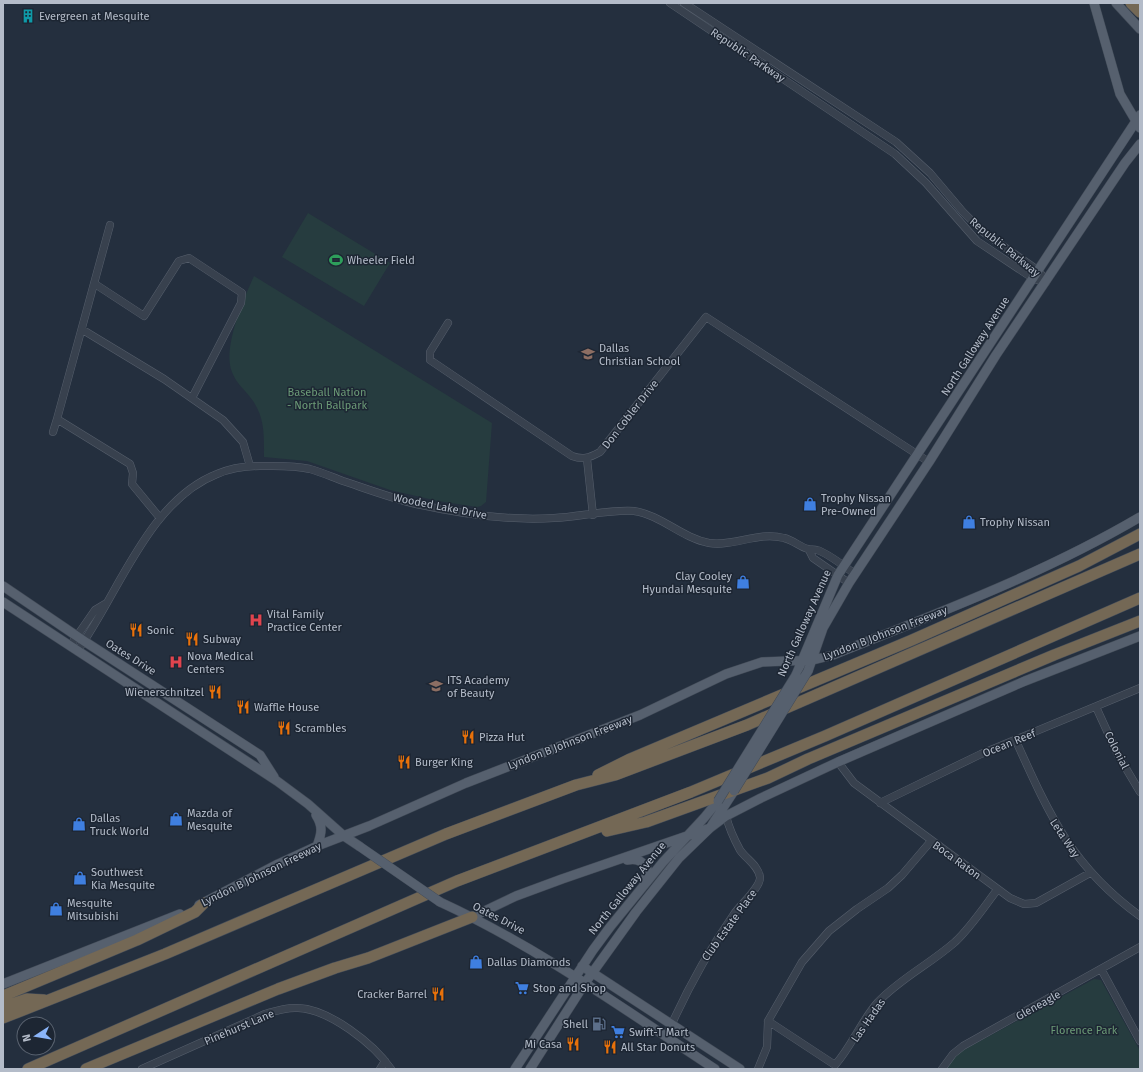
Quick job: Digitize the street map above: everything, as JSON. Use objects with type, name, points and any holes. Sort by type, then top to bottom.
[{"type":"highway","points":[[1131,3],[1140,12]]},
{"type":"highway","points":[[3,1018],[165,954],[446,834],[576,785],[630,759],[854,665],[1079,566],[1140,534]]},
{"type":"highway","points":[[576,785],[615,775],[747,726],[1140,554]]},
{"type":"highway","points":[[28,1069],[457,881],[523,854],[571,839],[691,792],[825,736],[1140,598]]},
{"type":"highway","points":[[1120,607],[1140,604]]},
{"type":"highway","points":[[571,839],[646,822],[768,778],[808,759],[1047,658],[1140,621]]},
{"type":"highway","points":[[3,996],[154,932],[195,912],[204,903]]},
{"type":"highway","points":[[86,1069],[278,989],[335,968],[368,958],[472,917]]},
{"type":"highway","points":[[3,1007],[27,999],[49,1000]]},
{"type":"main road","points":[[1094,3],[1120,94],[1139,122]]},
{"type":"main road","points":[[1116,3],[1140,29]]},
{"type":"main road","name":"North Galloway Avenue","points":[[515,1069],[582,966],[610,927],[663,862],[718,801],[796,675],[838,575],[1077,211],[1139,122]]},
{"type":"main road","name":"North Galloway Avenue","points":[[530,1069],[585,983],[636,912],[661,880],[710,828],[808,671],[823,628],[849,583],[929,462],[996,355],[1087,219],[1140,144]]},
{"type":"main road","points":[[1077,211],[1087,219]]},
{"type":"main road","name":"Lyndon B Johnson Freeway","points":[[3,984],[204,903],[278,864],[317,846],[344,836],[466,783],[640,715],[726,674],[762,662],[813,660],[834,655],[1058,562],[1140,517]]},
{"type":"main road","name":"Oates Drive","points":[[3,586],[80,639],[260,755],[277,781]]},
{"type":"main road","name":"Oates Drive","points":[[3,602],[277,781],[308,804],[344,836],[440,902],[535,950],[715,1069]]},
{"type":"main road","points":[[472,917],[516,896],[710,828],[726,816],[741,808],[838,762],[1025,681],[1140,636]]},
{"type":"main road","points":[[817,643],[823,651],[834,655]]},
{"type":"main road","points":[[174,713],[181,703]]},
{"type":"main road","points":[[732,777],[730,795],[734,807],[741,808]]},
{"type":"main road","points":[[308,804],[321,822],[322,830],[317,846]]},
{"type":"main road","points":[[612,862],[638,859],[645,863],[648,870],[641,890]]},
{"type":"main road","points":[[582,966],[740,1069]]},
{"type":"street","name":"Republic Parkway","points":[[670,3],[895,154],[926,183],[955,218],[986,248],[1036,275]]},
{"type":"street","name":"Republic Parkway","points":[[684,3],[896,142],[930,173],[963,212],[983,232],[1046,282]]},
{"type":"street","points":[[955,218],[963,212]]},
{"type":"street","points":[[53,432],[83,330],[110,225]]},
{"type":"street","points":[[95,284],[144,316],[179,261],[189,258],[242,293],[240,302],[192,398]]},
{"type":"street","name":"Don Cobler Drive","points":[[587,459],[600,452],[706,317],[929,462]]},
{"type":"street","points":[[448,323],[430,352],[430,360],[572,456],[587,459],[593,515]]},
{"type":"street","points":[[83,330],[164,379],[223,420],[243,442],[250,466]]},
{"type":"street","points":[[57,418],[130,464],[133,473],[132,484],[160,518]]},
{"type":"street","name":"Wooded Lake Drive","points":[[74,648],[80,639],[102,615],[105,604],[160,518],[179,497],[216,474],[250,466],[289,466],[312,469],[380,494],[416,504],[456,512],[529,519],[593,515],[623,510],[650,516],[696,539],[709,543],[732,542],[761,536],[774,536],[795,542],[809,550],[817,550],[855,574]]},
{"type":"street","name":"Wooded Lake Drive","points":[[809,550],[813,558],[849,583]]},
{"type":"street","name":"Ocean Reef","points":[[880,803],[981,754],[1016,741],[1140,688]]},
{"type":"street","name":"Colonial","points":[[1096,707],[1118,755],[1140,792]]},
{"type":"street","name":"Leta Way","points":[[1016,741],[1054,821],[1090,873],[1111,894],[1140,916]]},
{"type":"street","name":"Boca Raton","points":[[838,762],[854,784],[997,890],[1010,898],[1024,904],[1036,903],[1090,873]]},
{"type":"street","name":"Club Estate Place","points":[[666,1036],[701,964],[735,912],[760,880],[754,865],[741,851],[735,841],[726,816]]},
{"type":"street","points":[[758,1069],[766,1053],[768,1021],[802,962],[829,931],[857,909],[888,888],[907,870],[931,841]]},
{"type":"street","name":"Las Hadas","points":[[768,1021],[835,1065],[850,1048],[855,1035],[877,1004],[909,975],[956,941],[997,890]]},
{"type":"street","name":"Gleneagle","points":[[942,1069],[953,1054],[963,1046],[1140,947]]},
{"type":"street","points":[[1101,969],[1140,1041]]},
{"type":"street","name":"Pinehurst Lane","points":[[142,1069],[264,1014],[283,1009],[299,1008],[311,1010],[341,1024],[373,1047],[391,1069]]},
{"type":"street","points":[[380,1069],[385,1061]]},
{"type":"green space","name":"Wheeler Field","points":[[308,213],[390,263],[364,306],[282,257]]},
{"type":"green space","name":"Baseball Nation - North Ballpark","points":[[254,276],[492,423],[486,502],[477,507],[438,501],[390,490],[307,461],[264,457],[264,433],[259,411],[236,379],[232,372],[230,362],[232,337],[240,310]]},
{"type":"green space","name":"Florence Park","points":[[1094,979],[1101,980],[1140,1051],[1140,1069],[947,1069],[953,1059],[960,1052]]},
{"type":"place","name":"Evergreen at Mesquite","points":[[28,16]]},
{"type":"place","name":"Wheeler Field","points":[[336,260]]},
{"type":"place","name":"Dallas Christian School","points":[[588,354]]},
{"type":"place","name":"Trophy Nissan Pre-Owned","points":[[810,504]]},
{"type":"place","name":"Trophy Nissan","points":[[969,522]]},
{"type":"place","name":"Clay Cooley Hyundai Mesquite","points":[[743,582]]},
{"type":"place","name":"Vital Family Practice Center","points":[[256,620]]},
{"type":"place","name":"Sonic","points":[[136,630]]},
{"type":"place","name":"Subway","points":[[192,639]]},
{"type":"place","name":"Nova Medical Centers","points":[[176,662]]},
{"type":"place","name":"ITS Academy of Beauty","points":[[436,686]]},
{"type":"place","name":"Wienerschnitzel","points":[[215,692]]},
{"type":"place","name":"Waffle House","points":[[243,707]]},
{"type":"place","name":"Scrambles","points":[[284,728]]},
{"type":"place","name":"Pizza Hut","points":[[468,737]]},
{"type":"place","name":"Burger King","points":[[404,762]]},
{"type":"place","name":"Mazda of Mesquite","points":[[176,819]]},
{"type":"place","name":"Dallas Truck World","points":[[79,824]]},
{"type":"place","name":"Southwest Kia Mesquite","points":[[80,878]]},
{"type":"place","name":"Mesquite Mitsubishi","points":[[56,909]]},
{"type":"place","name":"Dallas Diamonds","points":[[476,962]]},
{"type":"place","name":"Stop and Shop","points":[[522,988]]},
{"type":"place","name":"Cracker Barrel","points":[[438,994]]},
{"type":"place","name":"Shell","points":[[599,1024]]},
{"type":"place","name":"Swift-T Mart","points":[[618,1032]]},
{"type":"place","name":"Mi Casa","points":[[573,1044]]},
{"type":"place","name":"All Star Donuts","points":[[610,1047]]}]
